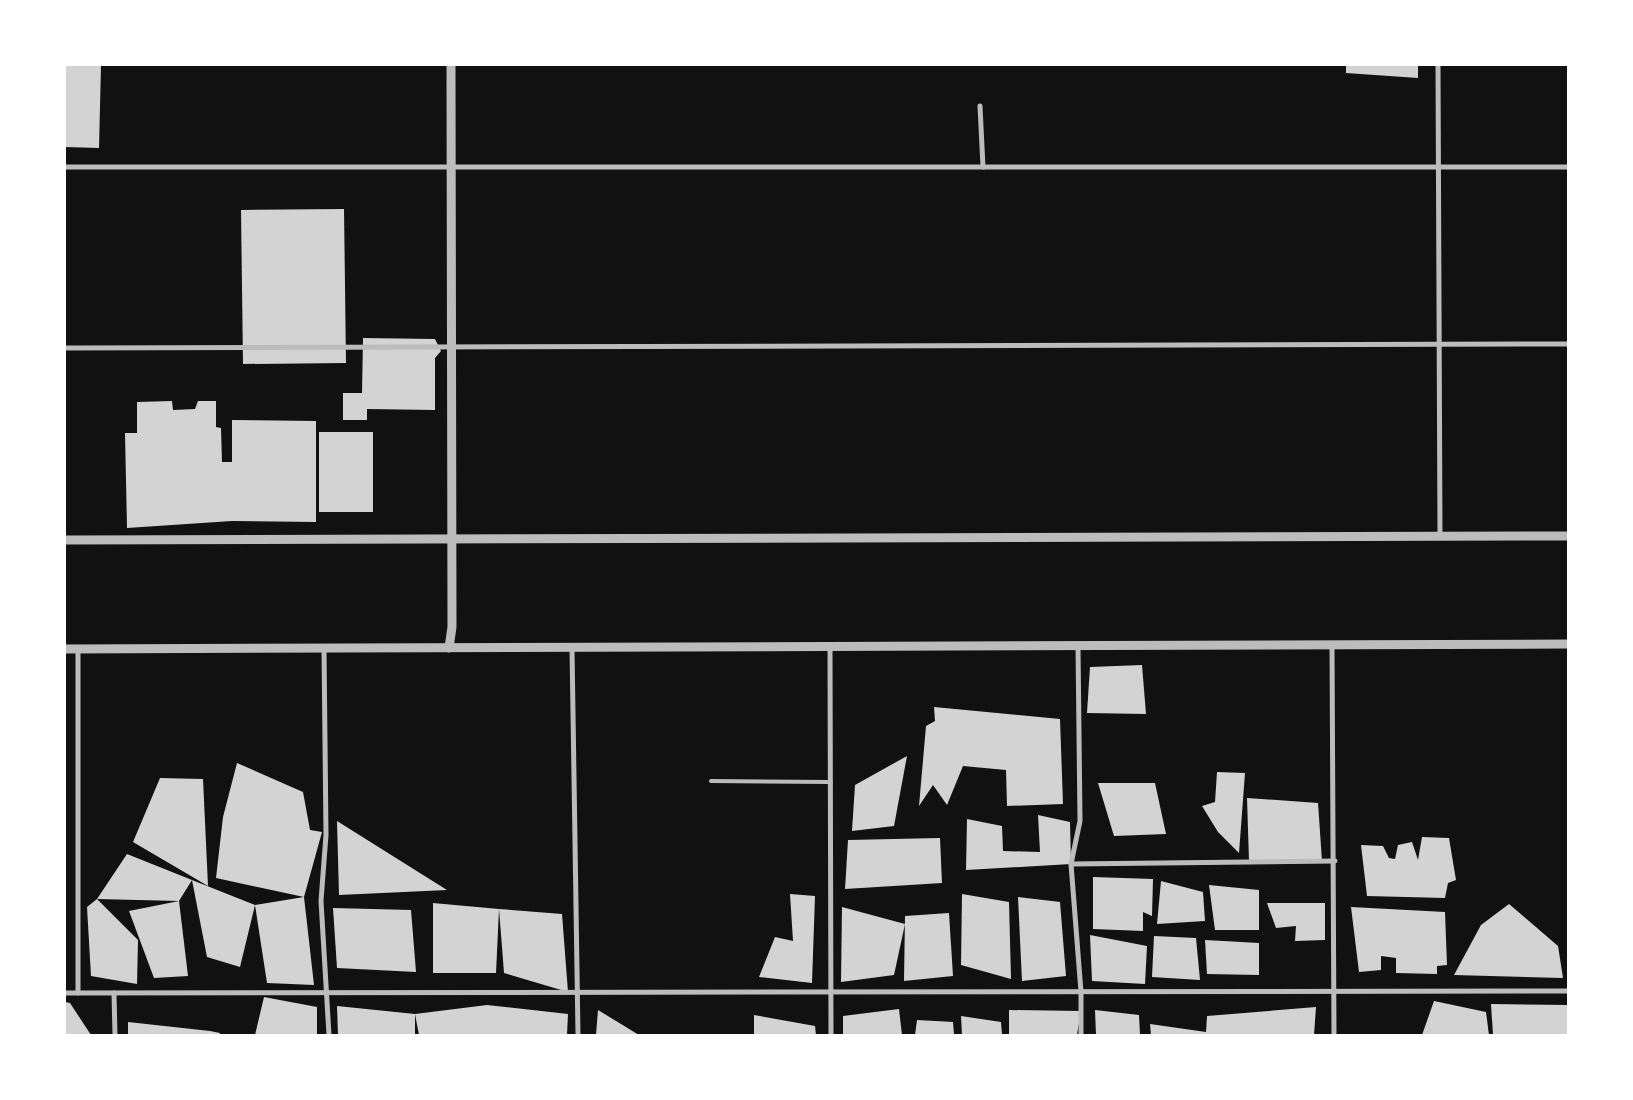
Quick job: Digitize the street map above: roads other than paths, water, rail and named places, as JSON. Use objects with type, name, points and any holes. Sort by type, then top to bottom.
[{"type":"street","points":[[449,648],[452,627],[451,65]]},
{"type":"street","points":[[1438,65],[1440,536]]},
{"type":"street","points":[[980,106],[983,167]]},
{"type":"street","points":[[65,167],[1568,167]]},
{"type":"street","points":[[65,348],[1568,344]]},
{"type":"street","points":[[65,540],[1568,536]]},
{"type":"street","points":[[65,649],[830,648],[1568,644]]},
{"type":"street","points":[[1332,645],[1335,861],[1334,1035]]},
{"type":"street","points":[[1078,646],[1080,821],[1071,864],[1081,992],[1081,1035]]},
{"type":"street","points":[[324,648],[326,836],[321,901],[328,992],[328,1035]]},
{"type":"street","points":[[572,648],[578,1035]]},
{"type":"street","points":[[830,648],[831,1035]]},
{"type":"street","points":[[78,649],[78,993]]},
{"type":"street","points":[[1071,864],[1335,861]]},
{"type":"street","points":[[65,993],[1568,991]]},
{"type":"street","points":[[114,993],[115,1035]]},
{"type":"lane","points":[[711,781],[830,782]]}]
